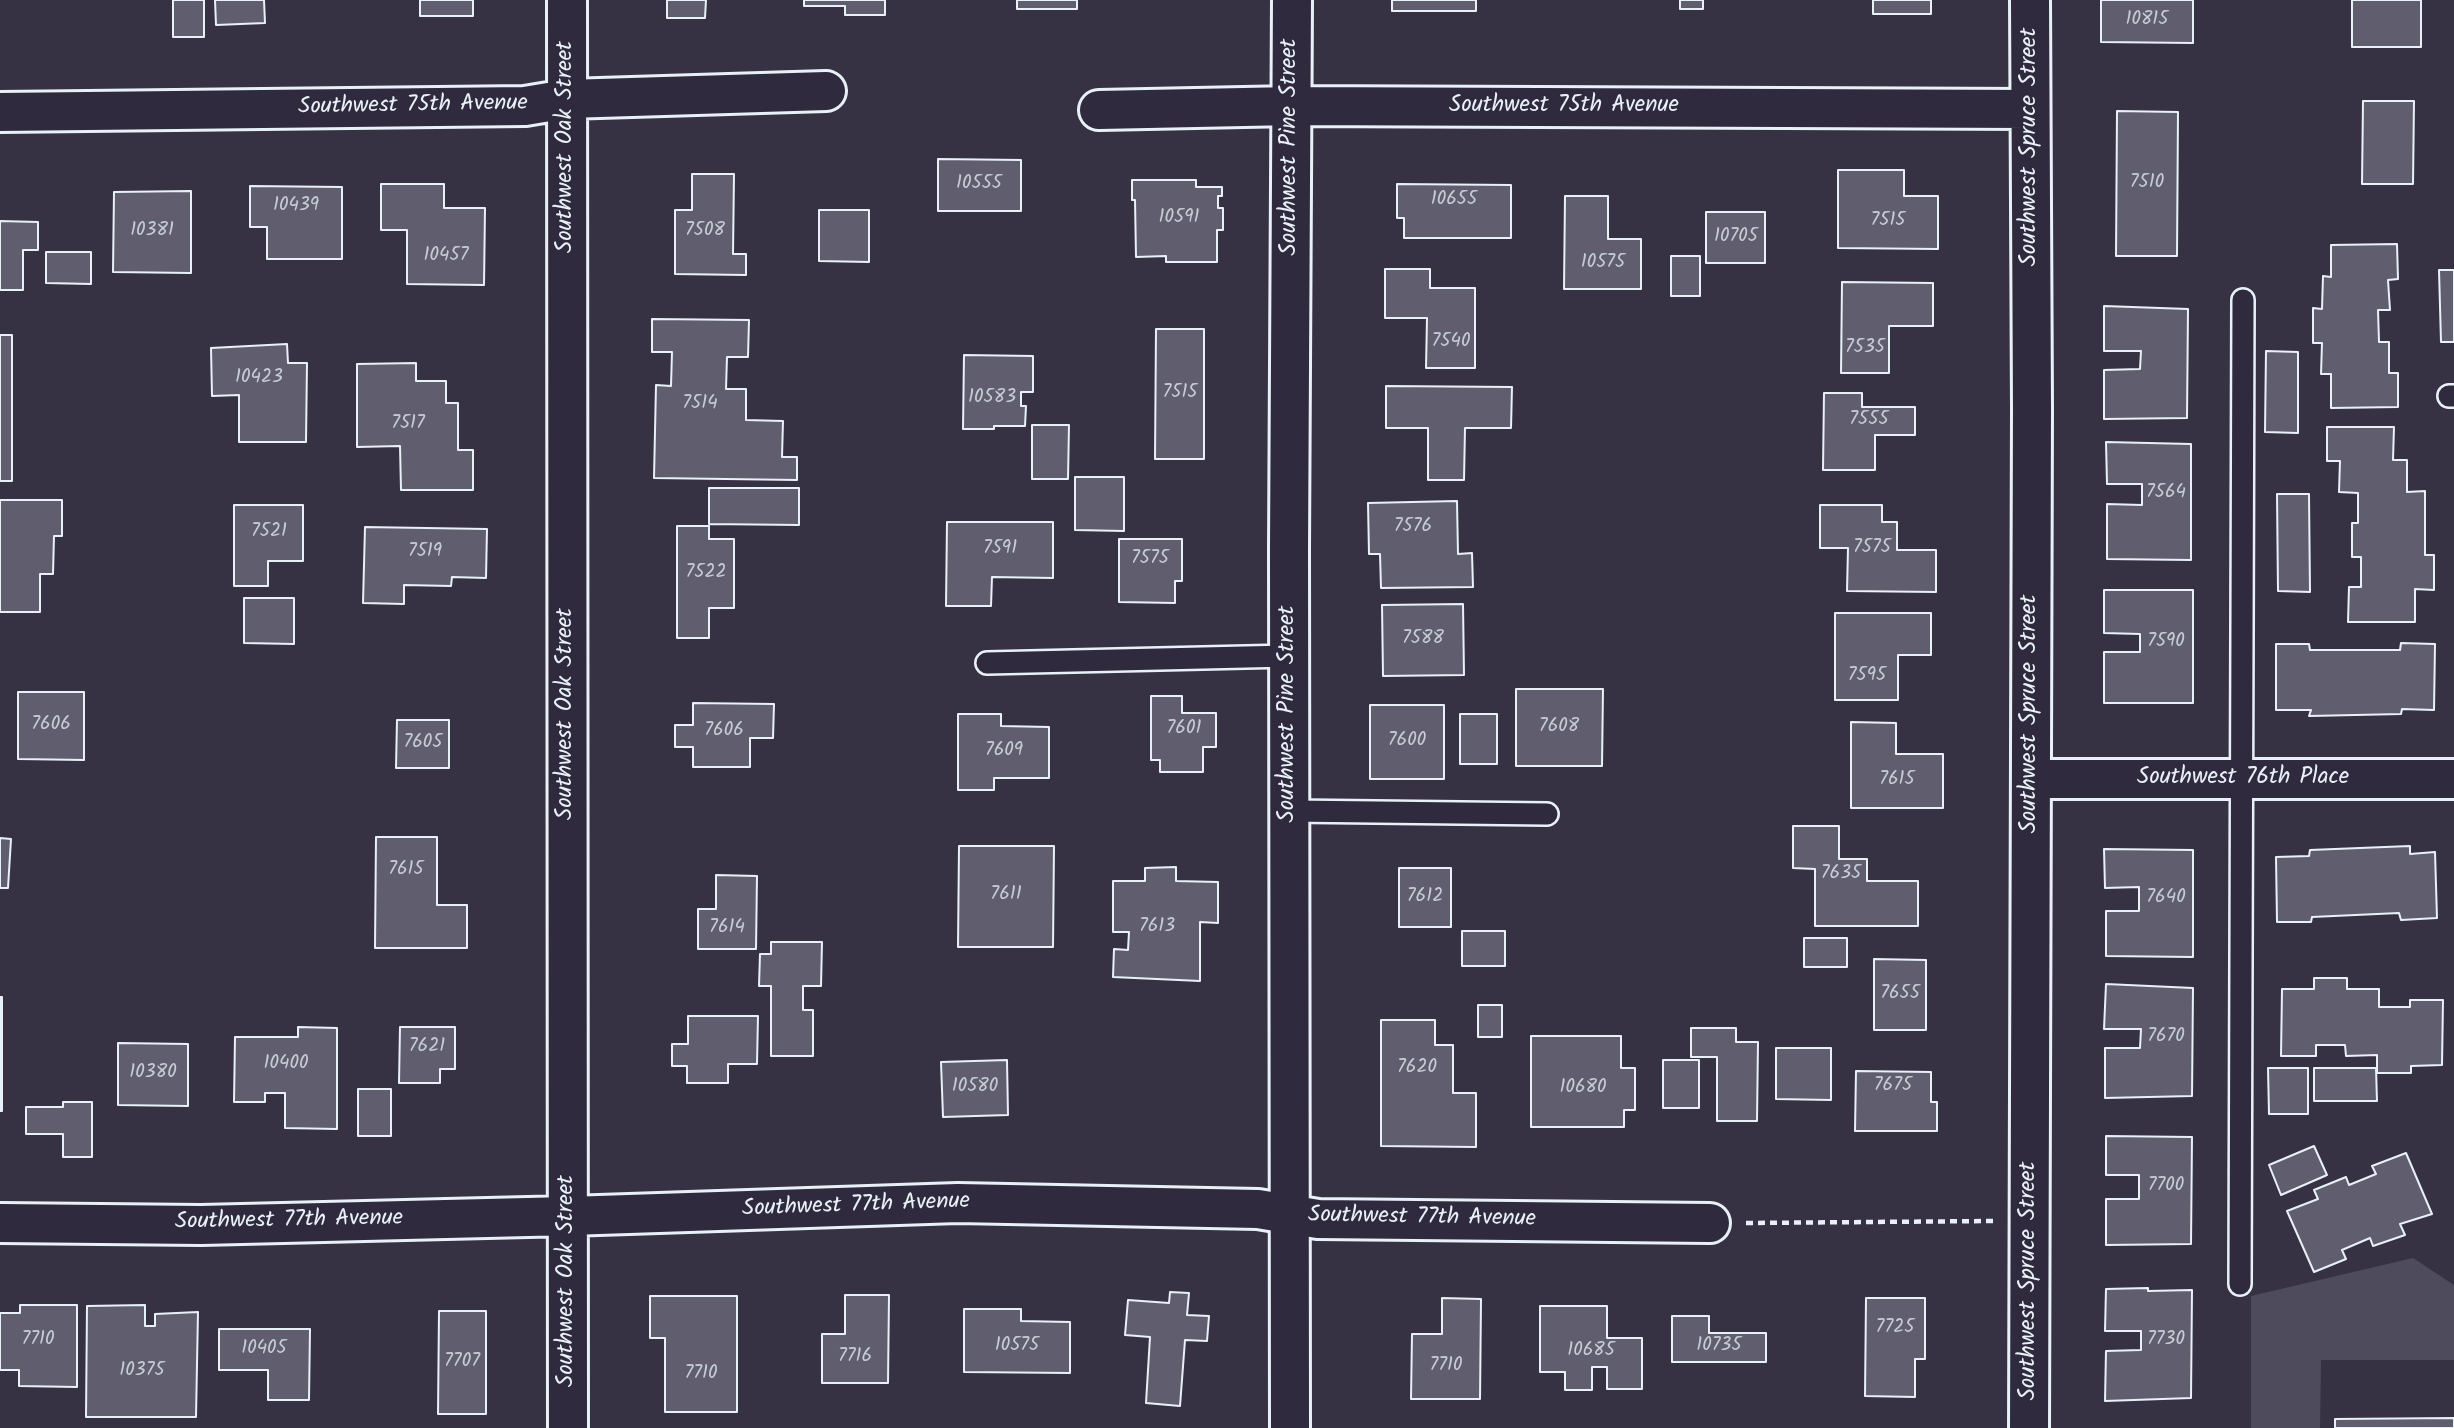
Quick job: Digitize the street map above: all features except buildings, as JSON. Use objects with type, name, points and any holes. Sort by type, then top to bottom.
[{"type":"street","name":"Southwest Oak Street","points":[[566,0],[568,1428]]},
{"type":"street","name":"Southwest Pine Street","points":[[1290,1428],[1292,0]]},
{"type":"street","name":"Southwest Spruce Street","points":[[2029,1428],[2030,0]]},
{"type":"street","name":"Southwest 75th Avenue","points":[[0,112],[525,107],[567,99],[825,91]]},
{"type":"street","name":"Southwest 75th Avenue","points":[[1099,110],[1292,106],[2030,109]]},
{"type":"street","name":"Southwest 76th Place","points":[[2031,779],[2454,779]]},
{"type":"street","name":"Southwest 77th Avenue","points":[[0,1223],[201,1225],[958,1203],[1258,1209],[1318,1219],[1710,1223]]},
{"type":"lane","points":[[2240,1284],[2243,300]]},
{"type":"lane","points":[[987,663],[1289,656]]},
{"type":"lane","points":[[1289,811],[1547,814]]},
{"type":"path","points":[[1710,1223],[2030,1220]]},
{"type":"shaded area","points":[[2413,1258],[2454,1285],[2454,1360],[2321,1360],[2320,1428],[2251,1428],[2251,1296]]}]
